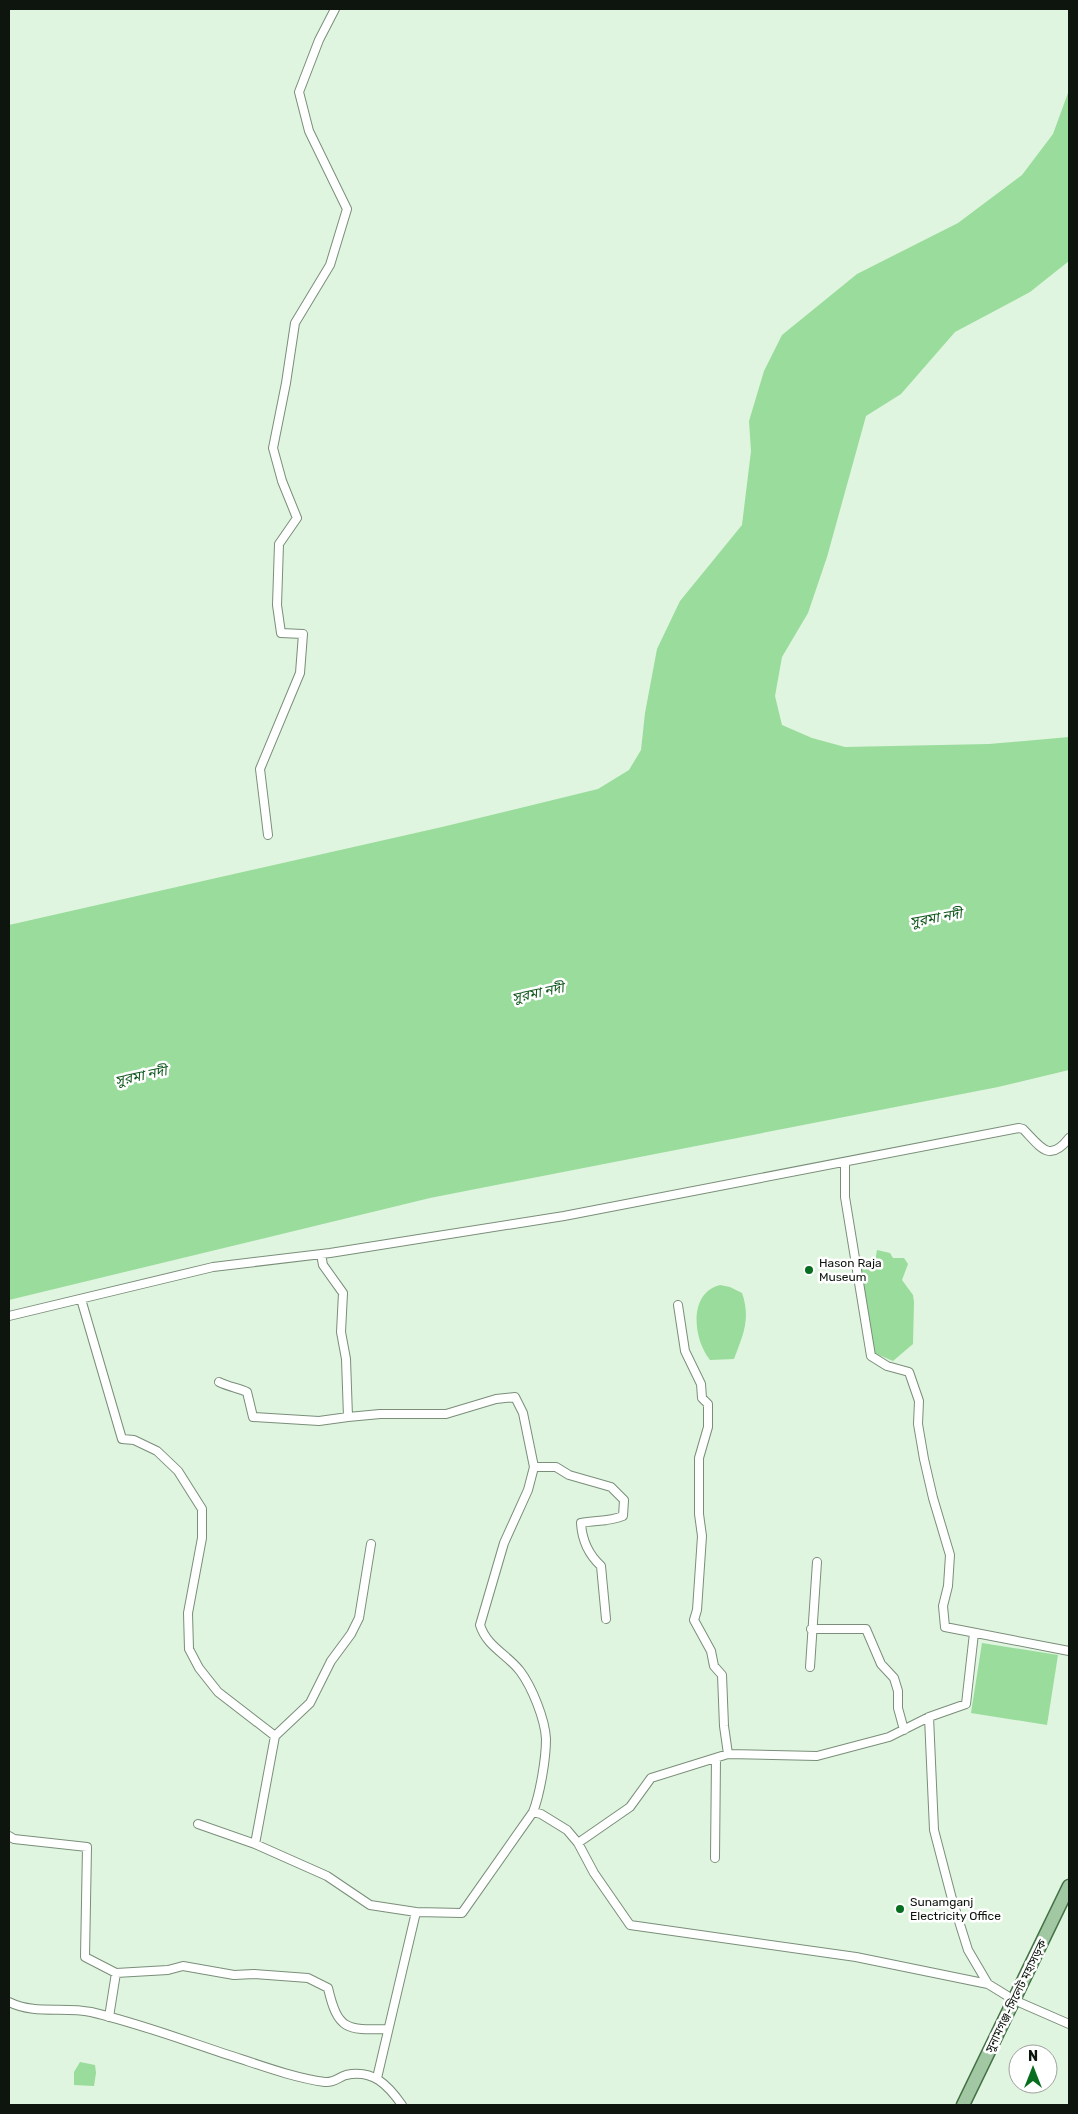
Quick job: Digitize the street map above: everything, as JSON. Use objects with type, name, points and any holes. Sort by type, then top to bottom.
[{"type":"main road","name":"সুনামগঞ্জ-সিলেট মহাসড়ক","points":[[963,2105],[1069,1886]]},
{"type":"street","points":[[268,835],[260,769],[300,673],[303,634],[281,633],[276,605],[279,544],[297,518],[282,481],[273,448],[286,384],[295,323],[330,265],[347,210],[309,131],[299,92],[319,40],[336,9]]},
{"type":"street","points":[[9,1316],[213,1267],[321,1254],[564,1216],[1019,1128],[1044,1150],[1053,1152],[1061,1149],[1069,1138]]},
{"type":"street","points":[[845,1162],[845,1197],[871,1356],[887,1366],[909,1372],[919,1400],[918,1424],[924,1459],[933,1498],[950,1555],[948,1586],[943,1606],[945,1627],[1069,1651]]},
{"type":"street","points":[[321,1254],[323,1265],[343,1293],[341,1332],[346,1359],[348,1417]]},
{"type":"street","points":[[81,1299],[122,1439],[134,1440],[157,1451],[178,1471],[202,1509],[202,1538],[188,1613],[189,1649],[199,1668],[218,1692],[275,1736]]},
{"type":"street","points":[[678,1305],[685,1351],[695,1369],[702,1398],[708,1404],[708,1427],[699,1458],[699,1514],[702,1536],[697,1610],[694,1620],[711,1651],[714,1666],[722,1675],[724,1726],[728,1754]]},
{"type":"street","points":[[198,1824],[255,1844],[327,1876],[370,1905],[416,1912],[462,1914],[533,1812],[538,1797],[546,1739],[535,1697],[519,1670],[493,1647],[480,1625],[504,1544],[528,1490],[534,1467],[523,1413],[515,1397],[496,1398],[446,1414],[380,1414],[318,1421],[253,1417],[247,1392],[230,1388],[219,1382]]},
{"type":"street","points":[[534,1467],[556,1467],[569,1475],[611,1487],[624,1500],[623,1516],[612,1521],[593,1520],[581,1524],[582,1534],[591,1557],[601,1566],[606,1619]]},
{"type":"street","points":[[255,1844],[275,1736],[310,1703],[331,1661],[351,1634],[359,1618],[370,1544]]},
{"type":"street","points":[[810,1667],[812,1661],[811,1628],[817,1562]]},
{"type":"street","points":[[811,1628],[866,1629],[881,1664],[894,1678],[898,1691],[898,1708],[904,1730]]},
{"type":"street","points":[[578,1843],[630,1807],[650,1778],[728,1754],[817,1756],[889,1737],[929,1717],[966,1704],[974,1633]]},
{"type":"street","points":[[929,1717],[932,1806],[939,1854],[968,1950],[988,1984]]},
{"type":"street","points":[[715,1858],[716,1758]]},
{"type":"street","points":[[533,1812],[541,1814],[567,1830],[578,1843],[594,1873],[630,1925],[856,1957],[988,1984],[1014,2000],[1069,2024]]},
{"type":"street","points":[[9,1836],[14,1839],[87,1847],[85,1957],[116,1973],[168,1970],[183,1966],[234,1975],[254,1974],[308,1978],[328,1988],[336,2016],[354,2030],[388,2030]]},
{"type":"street","points":[[377,2078],[416,1912]]},
{"type":"street","points":[[109,2017],[116,1973]]},
{"type":"street","points":[[9,2002],[42,2010],[89,2012],[109,2017],[287,2074],[328,2082],[335,2081],[345,2075],[364,2073],[377,2078],[391,2090],[402,2105]]},
{"type":"water","name":"সুরমা নদী","points":[[1069,82],[1069,261],[1030,292],[955,332],[901,394],[866,416],[827,557],[808,613],[782,657],[775,696],[782,725],[812,738],[845,747],[989,744],[1069,737],[1069,1070],[998,1087],[430,1198],[9,1300],[9,925],[442,827],[598,789],[629,770],[641,750],[645,713],[657,649],[680,601],[742,525],[751,451],[749,421],[764,371],[782,335],[857,274],[958,223],[1022,175],[1053,134],[1068,93]]},
{"type":"water","points":[[877,1250],[890,1253],[893,1258],[904,1258],[908,1264],[902,1280],[913,1295],[913,1344],[893,1361],[872,1352],[860,1275],[861,1267],[875,1262]]},
{"type":"water","points":[[720,1285],[730,1287],[742,1293],[746,1311],[745,1327],[734,1359],[710,1360],[704,1351],[697,1329],[698,1307],[703,1297],[710,1290]]},
{"type":"water","points":[[982,1643],[1058,1655],[1047,1725],[971,1713]]},
{"type":"water","points":[[80,2062],[95,2065],[94,2086],[74,2085],[74,2072]]},
{"type":"place","name":"Hason Raja Museum","points":[[809,1270]]},
{"type":"place","name":"Sunamganj Electricity Office","points":[[900,1909]]}]
